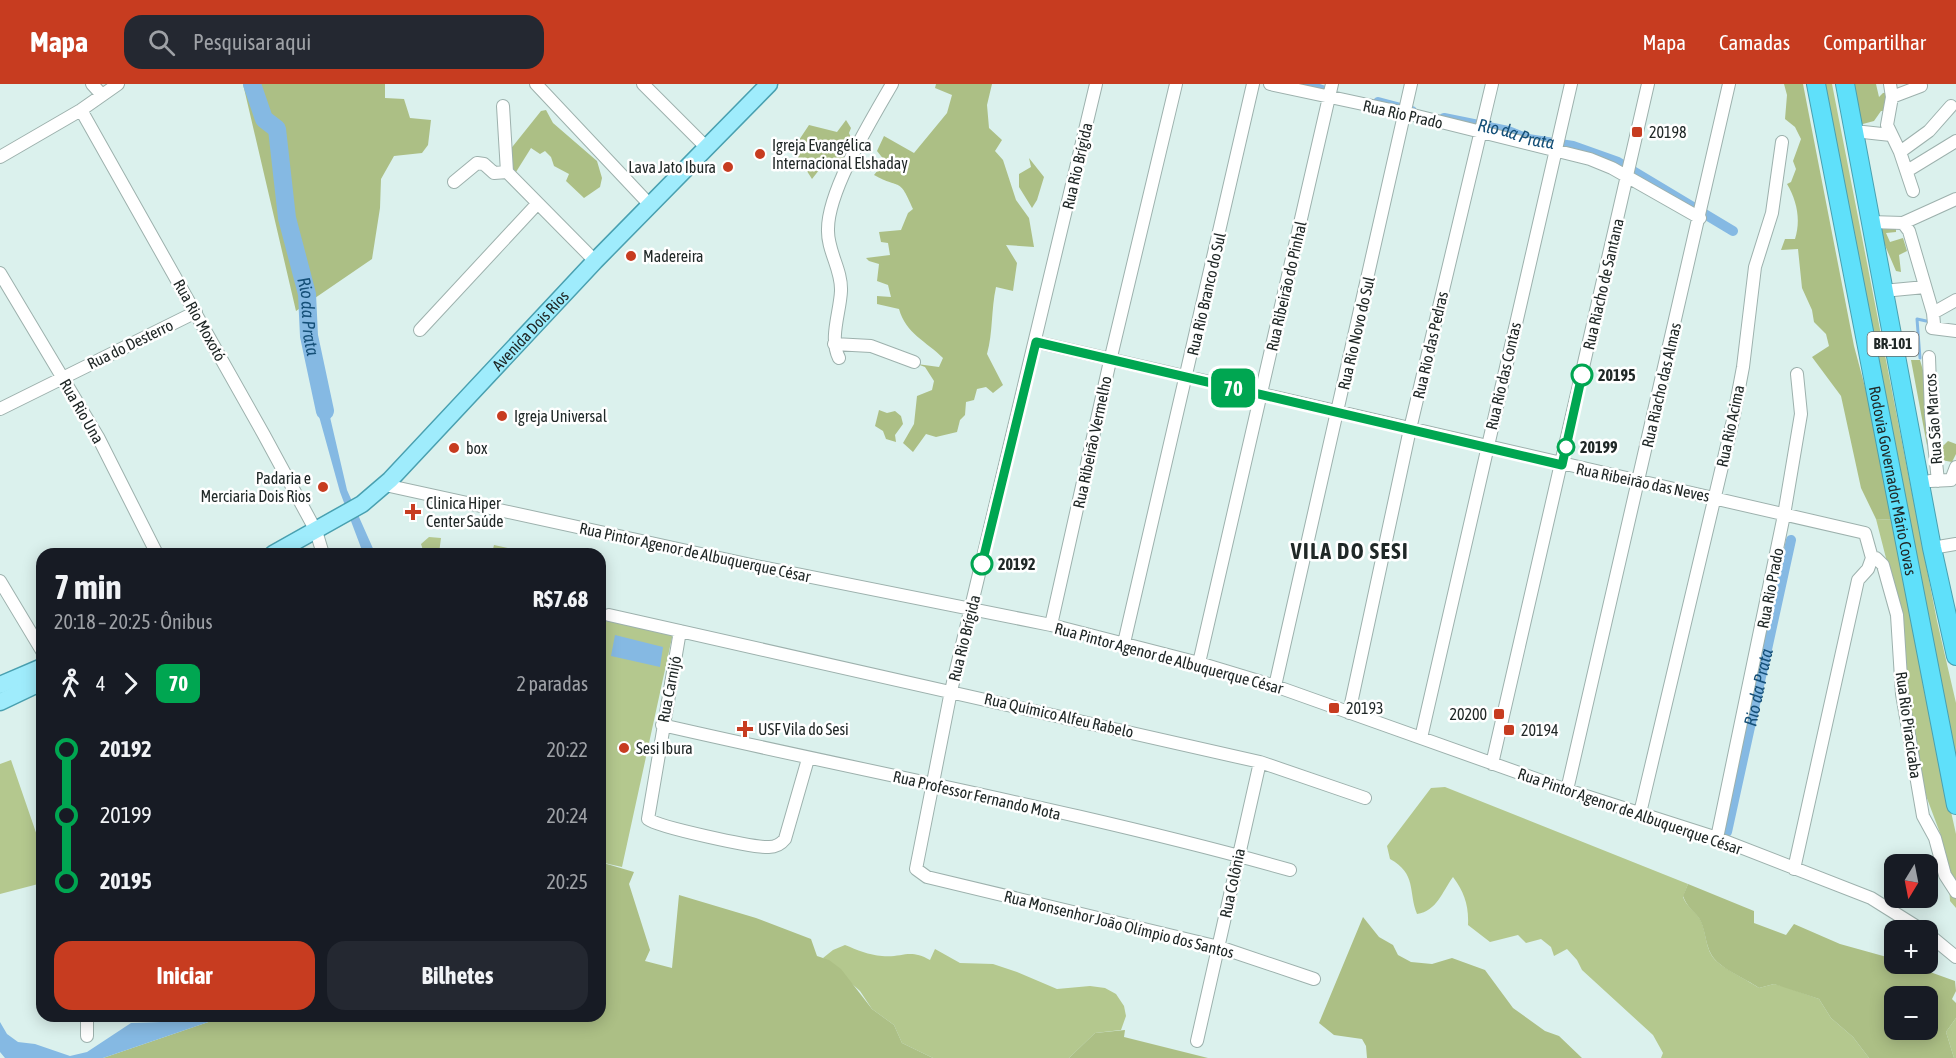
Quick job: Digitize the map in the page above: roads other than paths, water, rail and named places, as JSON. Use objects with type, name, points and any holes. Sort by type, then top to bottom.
[{"type":"highway","name":"Rodovia Governador Mário Covas","points":[[1816,84],[1944,753],[1956,805]]},
{"type":"highway","name":"Rodovia Governador Mário Covas","points":[[1845,84],[1883,291],[1929,482],[1932,548],[1950,604],[1956,656]]},
{"type":"main road","name":"Avenida Dois Rios","points":[[284,548],[351,510],[385,485],[595,261],[707,148],[760,87]]},
{"type":"main road","points":[[0,685],[36,670]]},
{"type":"main road","points":[[0,702],[36,685]]},
{"type":"street","points":[[92,84],[102,95]]},
{"type":"street","points":[[0,157],[81,110],[118,84]]},
{"type":"street","points":[[536,84],[650,205]]},
{"type":"street","points":[[643,84],[707,148]]},
{"type":"street","points":[[839,358],[834,344],[841,283],[828,236],[830,212],[842,178],[892,84]]},
{"type":"street","name":"Rua Rio Brígida","points":[[923,876],[918,873],[916,865],[951,691],[1096,84]]},
{"type":"street","name":"Rua Ribeirão Vermelho","points":[[1051,626],[1110,360],[1176,84]]},
{"type":"street","name":"Rua Rio Branco do Sul","points":[[1124,643],[1187,377],[1252,84]]},
{"type":"street","name":"Rua Rio Prado","points":[[1270,84],[1331,91],[1557,145],[1628,172],[1701,214]]},
{"type":"street","name":"Rua Rio Novo do Sul","points":[[1275,686],[1411,84]]},
{"type":"street","name":"Rua Rio das Pedras","points":[[1349,713],[1410,429],[1492,84]]},
{"type":"street","name":"Rua Rio das Contas","points":[[1421,738],[1571,84]]},
{"type":"street","name":"Rua Riacho de Santana","points":[[1492,764],[1648,84]]},
{"type":"street","name":"Rua Riacho das Almas","points":[[1567,790],[1729,84]]},
{"type":"street","points":[[1890,84],[1892,97],[1887,119],[1913,191]]},
{"type":"street","points":[[1892,97],[1921,86]]},
{"type":"street","name":"Rua Ribeirão do Pinhal","points":[[1199,663],[1331,91]]},
{"type":"street","points":[[504,106],[507,172],[595,261]]},
{"type":"street","points":[[1900,152],[1929,131],[1952,106]]},
{"type":"street","name":"Rua Rio Moxotó","points":[[81,110],[196,312],[316,531],[321,548]]},
{"type":"street","points":[[1854,131],[1891,135]]},
{"type":"street","points":[[1907,171],[1956,141]]},
{"type":"street","name":"Rua Rio Acima","points":[[1640,813],[1743,367],[1755,267],[1774,203],[1782,142]]},
{"type":"street","points":[[454,182],[477,163],[484,164],[494,173],[507,172]]},
{"type":"street","points":[[1870,222],[1903,223],[1956,199]]},
{"type":"street","points":[[420,330],[537,204]]},
{"type":"street","points":[[1903,223],[1909,231],[1933,321]]},
{"type":"street","name":"Rua Rio Una","points":[[0,273],[98,438],[154,548]]},
{"type":"street","points":[[1883,291],[1925,287]]},
{"type":"street","points":[[1933,321],[1956,300]]},
{"type":"street","name":"Rua do Desterro","points":[[0,409],[196,312]]},
{"type":"street","points":[[1933,321],[1956,331]]},
{"type":"street","name":"Rua Ribeirão das Neves","points":[[1036,342],[1865,533]]},
{"type":"street","points":[[834,344],[871,346],[914,362]]},
{"type":"street","name":"Rua São Marcos","points":[[1929,357],[1931,415],[1929,482]]},
{"type":"street","points":[[1785,515],[1801,414],[1797,374]]},
{"type":"street","points":[[1929,482],[1951,480],[1956,467]]},
{"type":"street","name":"Rua Pintor Agenor de Albuquerque César","points":[[385,485],[756,566],[1051,626],[1199,663],[1275,686],[1567,790],[1717,838],[1871,898],[1906,920]]},
{"type":"street","name":"Rua Rio Prado","points":[[1717,838],[1785,515]]},
{"type":"street","name":"Rua Rio Piracicaba","points":[[1865,533],[1872,558],[1876,558],[1883,565],[1897,615],[1902,694],[1923,816],[1935,838],[1945,875],[1956,892]]},
{"type":"street","points":[[1932,548],[1956,544]]},
{"type":"street","points":[[1794,869],[1858,580],[1868,569],[1872,558]]},
{"type":"street","points":[[0,581],[36,641]]},
{"type":"street","name":"Rua Químico Alfeu Rabelo","points":[[609,615],[1260,762],[1365,798]]},
{"type":"street","name":"Rua Carnijó","points":[[680,631],[662,725],[648,819],[664,826],[764,847],[777,846],[785,839],[808,759]]},
{"type":"street","name":"Rua Professor Fernando Mota","points":[[662,725],[1237,855],[1290,870]]},
{"type":"street","name":"Rua Colônia","points":[[1197,1041],[1219,948],[1237,855],[1260,762]]},
{"type":"street","name":"Rua Monsenhor João Olímpio dos Santos","points":[[923,876],[1219,948],[1314,979]]},
{"type":"street","points":[[1938,942],[1956,957]]},
{"type":"street","points":[[87,1022],[87,1036]]},
{"type":"water","name":"Rio da Prata","points":[[323,387],[347,490],[373,548],[361,548],[340,492],[312,391]]},
{"type":"water","points":[[615,635],[663,647],[660,667],[611,656]]},
{"type":"water","points":[[0,1022],[7,1034],[18,1042],[35,1044],[70,1056],[87,1052],[131,1023],[208,1022],[103,1058],[5,1058],[0,1052]]},
{"type":"waterway","name":"Rio da Prata","points":[[252,84],[264,119],[277,129],[287,218],[307,294],[309,336],[325,411]]},
{"type":"waterway","name":"Rio da Prata","points":[[1291,87],[1307,85],[1331,93]]},
{"type":"waterway","name":"Rio da Prata","points":[[1378,102],[1412,111]]},
{"type":"waterway","name":"Rio da Prata","points":[[1444,118],[1508,131],[1528,139],[1573,146],[1618,162],[1733,231]]},
{"type":"waterway","points":[[1920,358],[1917,319],[1931,322]]},
{"type":"waterway","name":"Rio da Prata","points":[[1727,832],[1791,540]]},
{"type":"place","name":"20198","points":[[1637,132]]},
{"type":"place","name":"Igreja Evangélica Internacional Elshaday","points":[[760,154]]},
{"type":"place","name":"Lava Jato Ibura","points":[[728,167]]},
{"type":"place","name":"Madereira","points":[[631,256]]},
{"type":"place","name":"20195","points":[[1582,375]]},
{"type":"place","name":"Igreja Universal","points":[[502,416]]},
{"type":"place","name":"20199","points":[[1566,447]]},
{"type":"place","name":"box","points":[[454,448]]},
{"type":"place","name":"Padaria e Merciaria Dois Rios","points":[[323,487]]},
{"type":"place","name":"Clinica Hiper Center Saúde","points":[[413,512]]},
{"type":"place","name":"20192","points":[[982,564]]},
{"type":"place","name":"20193","points":[[1334,708]]},
{"type":"place","name":"20200","points":[[1499,714]]},
{"type":"place","name":"USF Vila do Sesi","points":[[745,729]]},
{"type":"place","name":"20194","points":[[1509,730]]},
{"type":"place","name":"Sesi Ibura","points":[[624,748]]},
{"type":"district","name":"VILA DO SESI","points":[[1350,551]]}]
